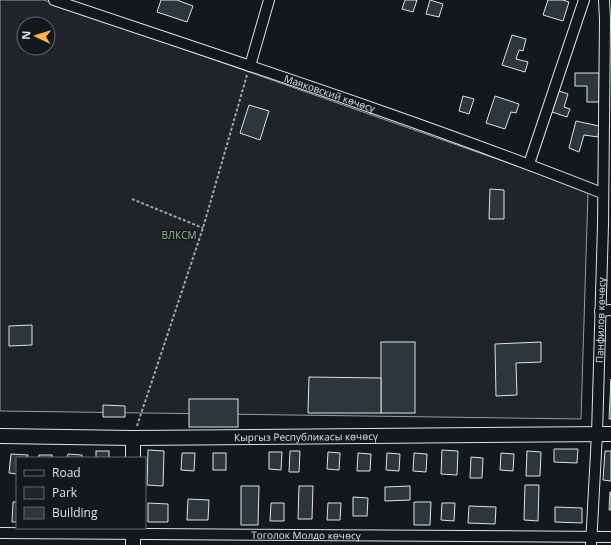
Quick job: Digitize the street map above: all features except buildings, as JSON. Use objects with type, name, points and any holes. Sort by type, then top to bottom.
[{"type":"main road","name":"Кыргыз Республикасы көчөсү","points":[[0,436],[133,438],[611,434]]},
{"type":"main road","points":[[133,438],[133,457]]},
{"type":"street","name":"Маяковский көчөсү","points":[[54,0],[250,66],[529,164],[602,193]]},
{"type":"street","points":[[250,66],[269,0]]},
{"type":"street","points":[[529,164],[584,0]]},
{"type":"street","name":"Панфилов көчөсү","points":[[591,541],[597,434],[600,311],[607,225],[602,193],[608,20],[604,0]]},
{"type":"street","points":[[600,311],[611,310]]},
{"type":"street","name":"Тоголок Молдо көчөсү","points":[[0,533],[591,541],[611,537]]},
{"type":"path","points":[[133,438],[203,228],[250,66]]},
{"type":"path","points":[[132,199],[203,228]]},
{"type":"green space","name":"ВЛКСМ","points":[[0,0],[44,0],[588,191],[581,419],[0,411]]}]
